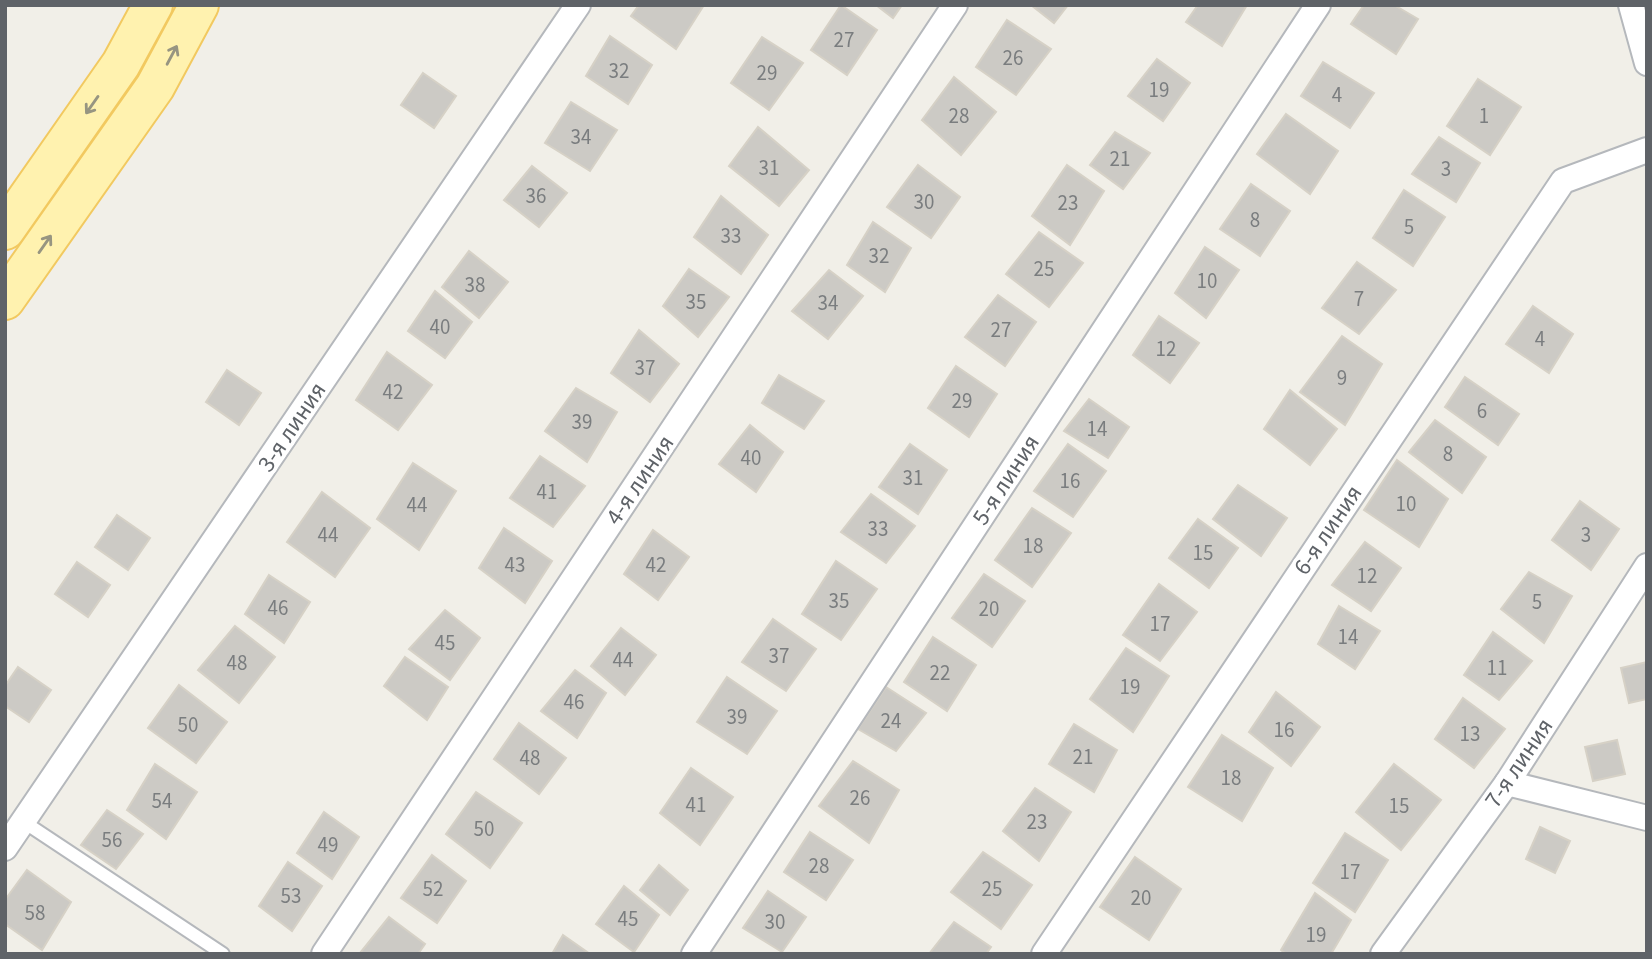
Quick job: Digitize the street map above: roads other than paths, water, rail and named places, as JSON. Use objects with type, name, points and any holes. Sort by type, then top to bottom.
[{"type":"main road","points":[[5,230],[121,64],[153,5]]},
{"type":"main road","points":[[5,300],[155,87],[199,5]]},
{"type":"street","name":"3-я линия","points":[[5,848],[578,5]]},
{"type":"street","name":"4-я линия","points":[[324,954],[955,5]]},
{"type":"street","name":"5-я линия","points":[[694,954],[1318,5]]},
{"type":"street","points":[[1632,5],[1647,63]]},
{"type":"street","name":"6-я линия","points":[[1044,954],[1563,181],[1647,150]]},
{"type":"street","name":"7-я линия","points":[[1383,954],[1507,783],[1647,566]]},
{"type":"street","points":[[1507,783],[1647,818]]},
{"type":"lane","points":[[24,822],[223,954]]}]
